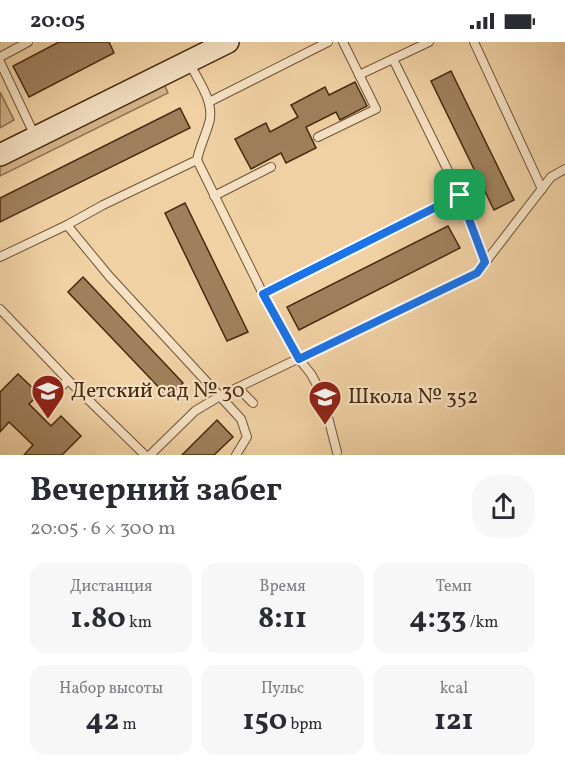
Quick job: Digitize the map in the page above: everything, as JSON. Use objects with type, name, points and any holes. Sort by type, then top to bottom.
[{"type":"street","points":[[0,155],[228,42]]},
{"type":"lane","points":[[0,57],[28,42]]},
{"type":"lane","points":[[209,102],[328,42]]},
{"type":"lane","points":[[318,138],[375,110],[343,42]]},
{"type":"lane","points":[[359,75],[429,42]]},
{"type":"lane","points":[[474,42],[542,189]]},
{"type":"lane","points":[[393,59],[460,195],[485,262]]},
{"type":"lane","points":[[0,62],[36,137]]},
{"type":"lane","points":[[189,62],[209,102],[210,118],[199,147],[197,160],[263,294],[299,359],[322,394],[337,452]]},
{"type":"lane","points":[[0,257],[197,160]]},
{"type":"lane","points":[[214,196],[271,167]]},
{"type":"lane","points":[[0,309],[68,380],[147,455],[195,411],[220,396],[477,273],[551,177],[565,169]]},
{"type":"lane","points":[[263,294],[460,195]]},
{"type":"lane","points":[[67,225],[109,276],[241,419],[247,436],[236,455]]},
{"type":"lane","points":[[50,398],[68,380]]},
{"type":"lane","points":[[238,388],[253,403]]},
{"type":"shaded area","points":[[164,84],[168,93],[0,176],[0,166]]},
{"type":"shaded area","points":[[0,92],[14,120],[0,128]]},
{"type":"building","points":[[59,42],[109,42],[114,53],[29,97],[13,66]]},
{"type":"building","points":[[451,71],[514,200],[494,210],[431,81]]},
{"type":"building","points":[[355,82],[367,106],[340,120],[336,112],[306,127],[316,148],[286,163],[281,153],[251,169],[235,139],[266,123],[270,132],[298,117],[291,105],[325,87],[329,95]]},
{"type":"building","points":[[180,108],[190,128],[0,222],[0,198]]},
{"type":"building","points":[[185,203],[248,332],[227,341],[165,213]]},
{"type":"building","points":[[448,226],[460,248],[299,330],[287,307]]},
{"type":"building","points":[[83,277],[183,383],[168,397],[68,292]]},
{"type":"building","points":[[18,374],[39,394],[29,404],[51,426],[61,416],[81,436],[62,455],[24,455],[33,445],[9,422],[0,432],[0,392]]},
{"type":"building","points":[[217,420],[233,437],[214,455],[182,455]]},
{"type":"place","name":"Детский сад № 30","points":[[48,420]]},
{"type":"place","name":"Школа № 352","points":[[325,426]]},
{"type":"route","points":[[460,195],[485,262],[477,273],[299,359],[263,294],[460,195]]}]
